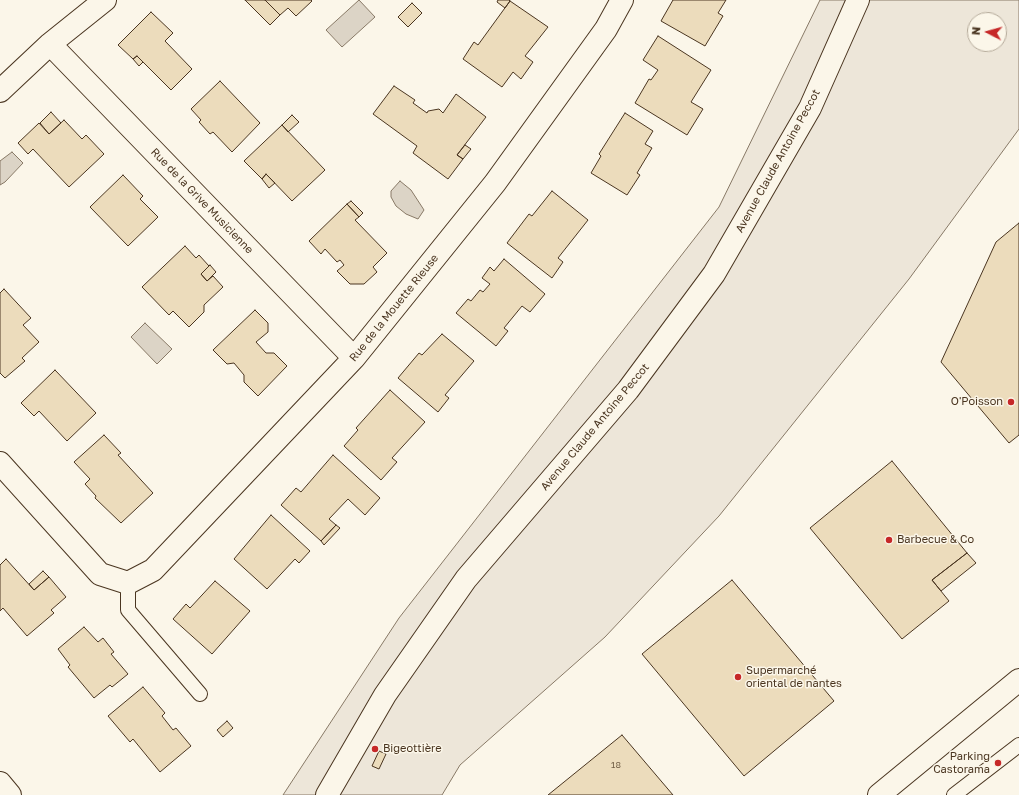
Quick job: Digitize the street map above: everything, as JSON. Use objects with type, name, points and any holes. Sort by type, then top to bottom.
[{"type":"street","points":[[0,91],[50,44],[105,0]]},
{"type":"street","name":"Rue de la Mouette Rieuse","points":[[128,583],[153,570],[354,358],[496,183],[606,29],[622,0]]},
{"type":"street","name":"Avenue Claude Antoine Peccot","points":[[327,795],[385,695],[466,579],[628,390],[714,274],[810,108],[858,0]]},
{"type":"street","name":"Rue de la Grive Musicienne","points":[[50,44],[354,358]]},
{"type":"street","points":[[0,463],[100,574],[128,583]]},
{"type":"street","points":[[879,795],[1019,680]]},
{"type":"street","points":[[0,783],[10,795]]},
{"type":"lane","points":[[128,583],[128,610],[200,694]]},
{"type":"lane","points":[[954,795],[1019,745]]},
{"type":"shaded area","points":[[359,0],[375,17],[342,47],[326,30]]},
{"type":"shaded area","points":[[820,0],[1019,0],[1019,129],[909,279],[719,516],[605,637],[460,765],[442,795],[283,795],[399,618],[719,207]]},
{"type":"shaded area","points":[[12,152],[23,163],[5,182],[0,185],[0,161]]},
{"type":"shaded area","points":[[400,181],[411,190],[424,210],[418,219],[406,214],[396,206],[391,197],[391,191]]},
{"type":"shaded area","points":[[145,323],[172,349],[157,364],[131,337]]},
{"type":"building","points":[[245,0],[265,0],[280,15],[270,25]]},
{"type":"building","points":[[265,0],[312,1],[296,16],[288,8],[280,15]]},
{"type":"building","points":[[498,0],[510,1],[505,8],[497,2]]},
{"type":"building","points":[[673,0],[726,0],[718,13],[723,16],[705,46],[661,21]]},
{"type":"building","points":[[510,1],[548,27],[525,56],[533,62],[521,79],[513,72],[502,87],[463,59],[474,42],[478,45]]},
{"type":"building","points":[[412,3],[422,13],[408,27],[398,17]]},
{"type":"building","points":[[151,12],[173,33],[165,41],[192,69],[171,90],[137,56],[133,59],[118,45]]},
{"type":"building","points":[[658,36],[711,70],[691,102],[703,109],[687,135],[635,103],[649,79],[651,80],[658,70],[643,60]]},
{"type":"building","points":[[137,56],[143,62],[139,66],[133,59]]},
{"type":"building","points":[[220,81],[260,123],[232,152],[213,132],[210,134],[199,122],[201,120],[191,109]]},
{"type":"building","points":[[394,86],[415,100],[413,103],[427,113],[428,111],[439,109],[443,113],[456,94],[486,117],[457,155],[463,159],[448,179],[413,153],[417,146],[373,114]]},
{"type":"building","points":[[51,112],[61,123],[49,134],[40,123]]},
{"type":"building","points":[[625,113],[653,131],[645,144],[652,148],[637,173],[640,175],[627,195],[591,173],[601,156],[599,154]]},
{"type":"building","points":[[292,115],[299,122],[288,132],[282,125]]},
{"type":"building","points":[[64,120],[82,139],[86,135],[104,154],[69,187],[33,149],[28,154],[18,143],[39,123],[49,134]]},
{"type":"building","points":[[282,125],[325,170],[292,201],[266,174],[262,179],[244,161]]},
{"type":"building","points":[[465,145],[471,149],[463,159],[457,155]]},
{"type":"building","points":[[266,174],[275,183],[269,188],[262,179]]},
{"type":"building","points":[[123,175],[143,196],[140,199],[158,217],[128,246],[90,207]]},
{"type":"building","points":[[552,191],[588,220],[558,258],[563,262],[552,278],[507,243],[529,214],[532,216]]},
{"type":"building","points":[[351,201],[363,213],[359,217],[347,204]]},
{"type":"building","points":[[347,204],[359,217],[355,220],[387,253],[373,267],[377,272],[364,284],[350,284],[337,271],[344,265],[340,260],[337,262],[325,249],[321,254],[309,241]]},
{"type":"building","points":[[1019,223],[1019,435],[1009,443],[941,362],[996,242]]},
{"type":"building","points":[[185,246],[196,258],[199,255],[209,266],[201,274],[207,281],[213,276],[223,287],[204,305],[204,312],[189,327],[173,311],[169,315],[142,287]]},
{"type":"building","points":[[504,259],[545,294],[530,312],[522,306],[504,328],[508,331],[496,346],[456,313],[468,299],[471,301],[480,290],[483,292],[490,284],[482,278],[490,267],[494,271]]},
{"type":"building","points":[[210,265],[216,272],[207,281],[201,274]]},
{"type":"building","points":[[4,289],[31,318],[23,325],[39,342],[22,358],[25,361],[5,378],[0,373],[0,293]]},
{"type":"building","points":[[255,310],[268,323],[268,332],[256,342],[266,353],[274,353],[287,366],[258,396],[244,382],[244,375],[234,363],[227,364],[213,350]]},
{"type":"building","points":[[442,334],[474,361],[445,395],[449,398],[438,412],[398,378],[419,353],[422,355]]},
{"type":"building","points":[[55,370],[96,413],[67,441],[39,411],[34,416],[21,403]]},
{"type":"building","points":[[390,390],[425,422],[392,458],[397,462],[381,480],[344,446],[358,430],[356,428]]},
{"type":"building","points":[[104,435],[121,453],[118,455],[153,493],[121,523],[95,498],[96,496],[85,484],[90,479],[74,462]]},
{"type":"building","points":[[333,455],[380,498],[365,515],[348,499],[329,519],[336,525],[321,541],[281,505],[296,488],[301,492]]},
{"type":"building","name":"Barbecue & Co","points":[[892,461],[967,553],[932,580],[949,601],[902,639],[810,528]]},
{"type":"building","points":[[271,515],[310,551],[299,563],[295,559],[267,589],[234,559]]},
{"type":"building","points":[[336,525],[340,528],[324,545],[321,541]]},
{"type":"building","points":[[967,553],[976,563],[941,591],[932,580]]},
{"type":"building","points":[[6,559],[34,590],[49,577],[66,597],[51,610],[54,613],[27,636],[3,608],[0,611],[0,565]]},
{"type":"building","points":[[43,571],[49,577],[34,590],[29,584]]},
{"type":"building","name":"Supermarché oriental de nantes","points":[[732,580],[834,701],[744,776],[642,654]]},
{"type":"building","points":[[215,581],[250,611],[212,654],[173,619],[186,604],[190,608]]},
{"type":"building","points":[[84,627],[98,642],[103,638],[114,652],[111,654],[128,674],[112,687],[110,685],[94,698],[68,667],[70,665],[58,649]]},
{"type":"building","points":[[143,687],[165,713],[162,716],[173,730],[176,728],[191,746],[160,772],[133,739],[130,742],[108,716]]},
{"type":"building","points":[[227,721],[233,728],[223,737],[217,730]]},
{"type":"building","points":[[622,735],[673,795],[548,795]]},
{"type":"building","points":[[379,751],[386,754],[379,769],[372,766]]},
{"type":"place","name":"O'Poisson","points":[[1011,402]]},
{"type":"place","name":"Barbecue & Co","points":[[889,540]]},
{"type":"place","name":"Supermarché oriental de nantes","points":[[738,677]]},
{"type":"place","name":"Bigeottière","points":[[375,749]]},
{"type":"place","name":"Parking Castorama","points":[[998,763]]}]
